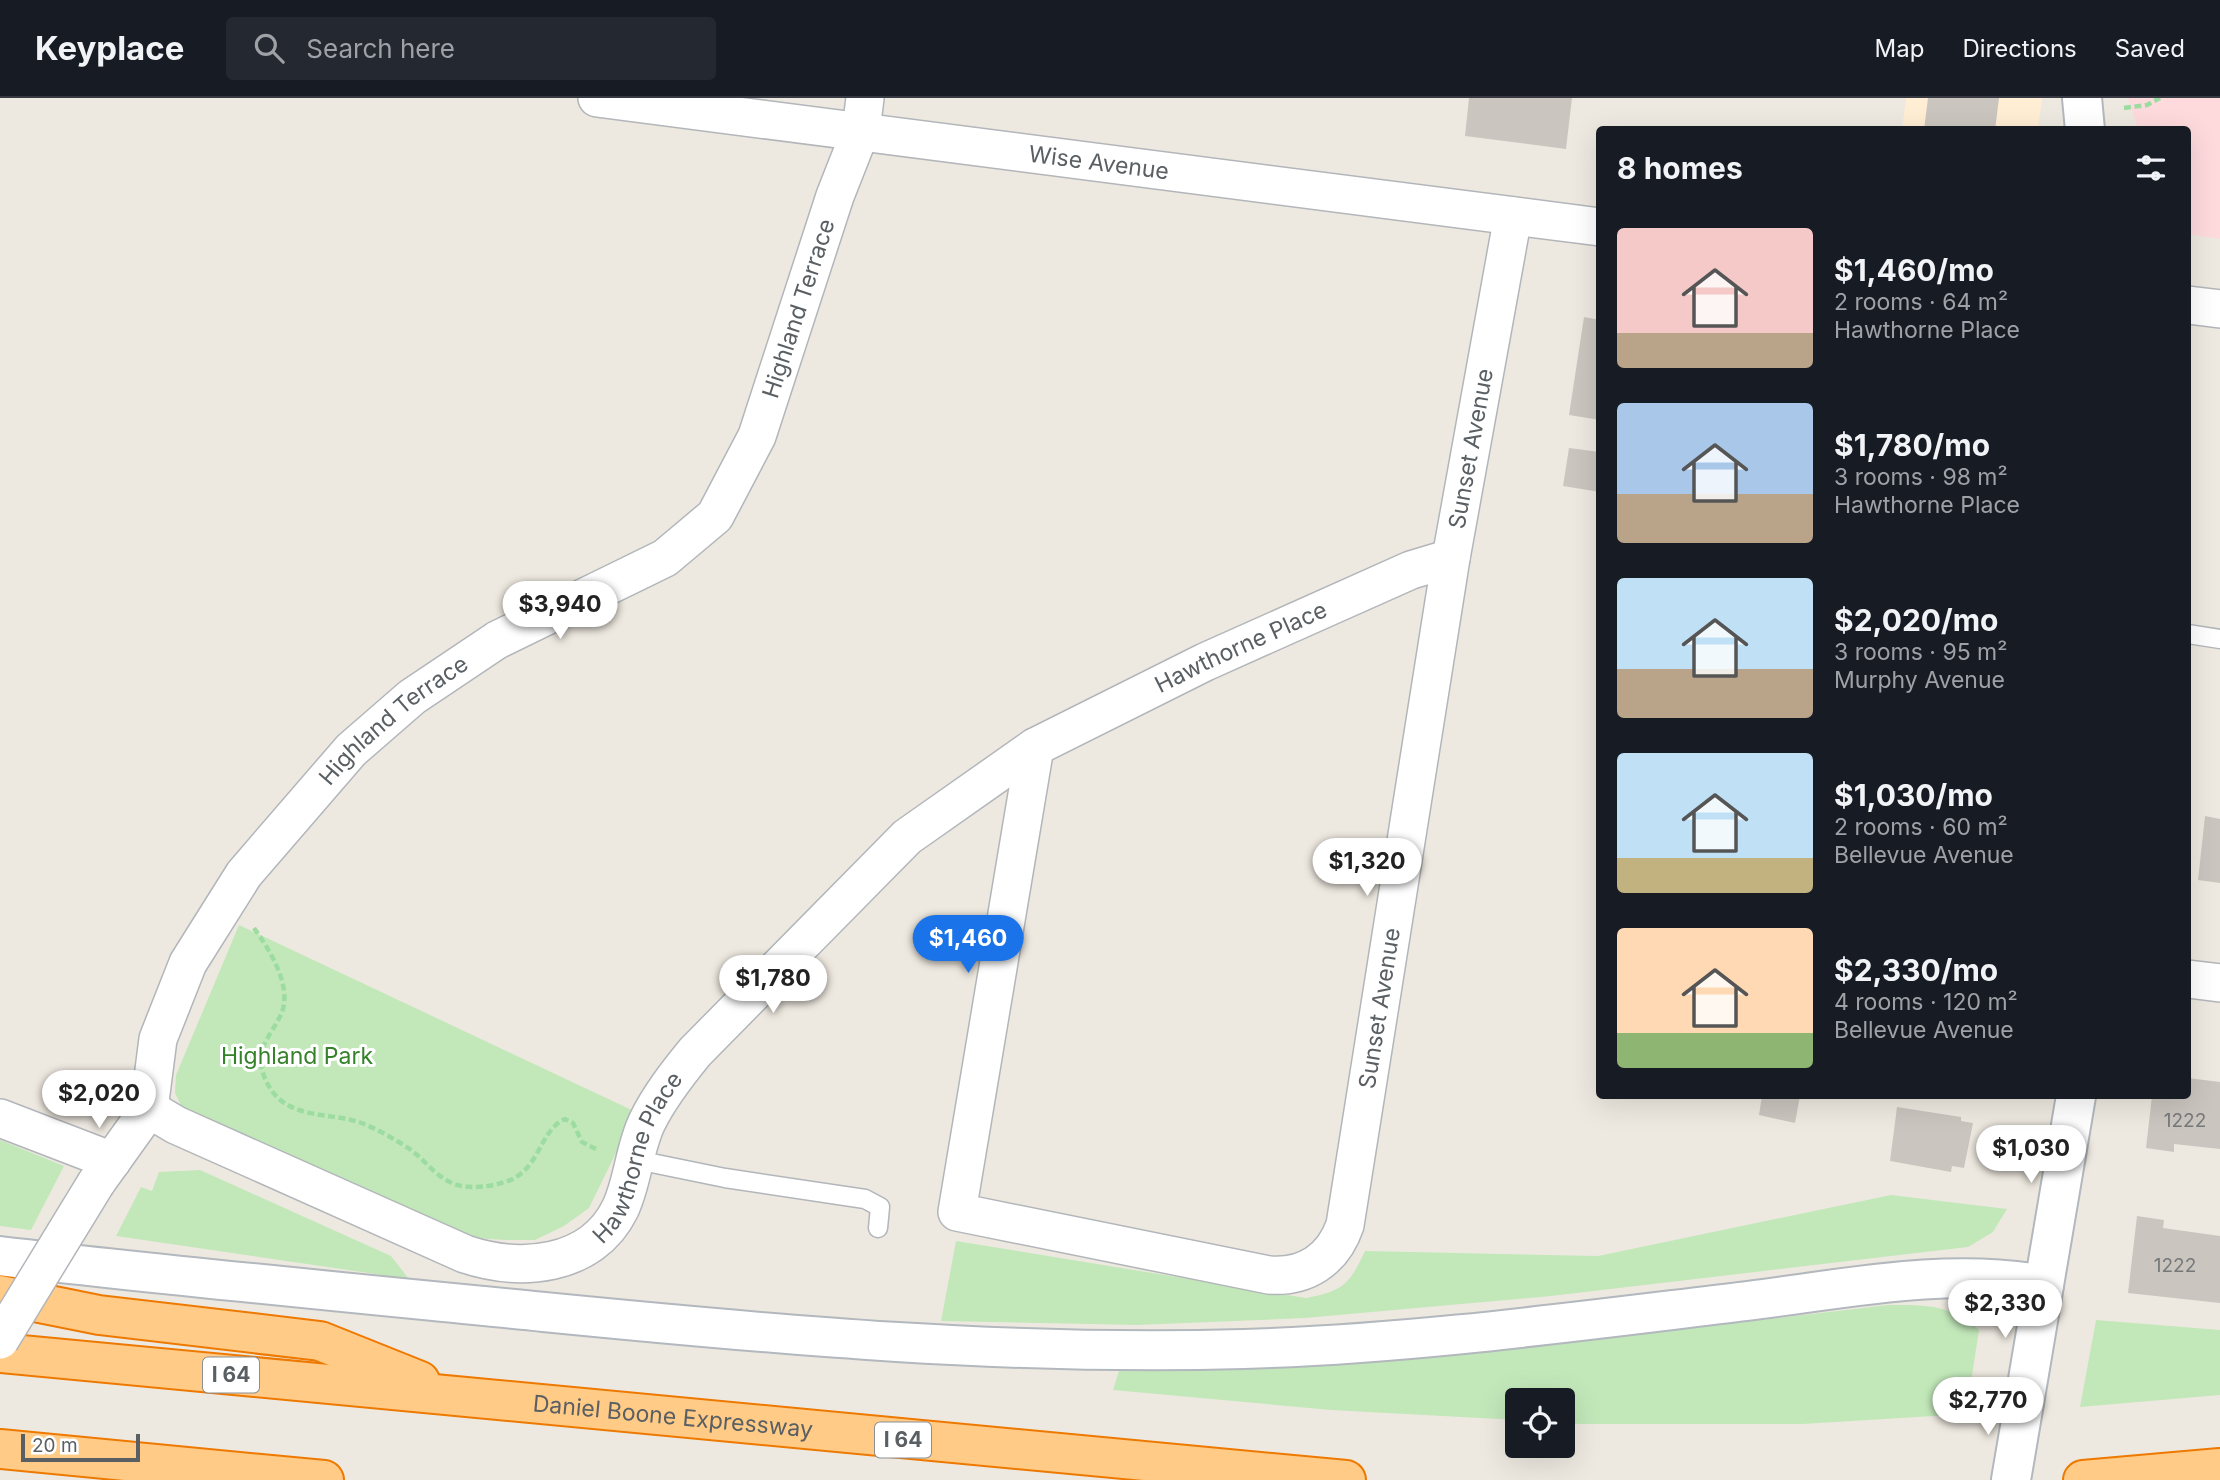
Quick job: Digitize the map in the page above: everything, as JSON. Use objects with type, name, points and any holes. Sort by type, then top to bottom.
[{"type":"highway","points":[[0,1295],[99,1315],[320,1341],[461,1397]]},
{"type":"highway","name":"Daniel Boone Expressway","points":[[0,1353],[1346,1480]]},
{"type":"highway","points":[[0,1449],[324,1480]]},
{"type":"highway","points":[[2083,1480],[2220,1468]]},
{"type":"street","name":"Wise Avenue","points":[[597,98],[863,114],[1513,216],[1596,226]]},
{"type":"street","points":[[2082,98],[2085,126]]},
{"type":"street","name":"Highland Terrace","points":[[0,1340],[104,1172],[149,1110],[158,1039],[188,963],[244,874],[351,750],[412,696],[497,640],[665,558],[715,516],[757,436],[863,114]]},
{"type":"street","name":"Sunset Avenue","points":[[1035,747],[957,1212],[1269,1275],[1301,1273],[1331,1253],[1345,1225],[1451,558],[1513,216]]},
{"type":"street","points":[[2191,305],[2220,309]]},
{"type":"street","name":"Hawthorne Place","points":[[149,1110],[188,1131],[491,1263],[555,1261],[574,1255],[604,1230],[620,1210],[652,1114],[695,1052],[907,837],[1035,747],[1205,662],[1411,570],[1451,558]]},
{"type":"street","points":[[2191,979],[2220,983]]},
{"type":"street","points":[[2011,1480],[2075,1099]]},
{"type":"street","points":[[0,1118],[104,1172]]},
{"type":"street","points":[[0,1256],[649,1322],[917,1344],[1036,1350],[1167,1350],[1352,1344],[1480,1333],[1880,1285],[1968,1278],[2012,1279],[2044,1285]]},
{"type":"lane","points":[[2191,634],[2220,639]]},
{"type":"lane","points":[[637,1160],[725,1178],[865,1199],[880,1206],[878,1228]]},
{"type":"path","points":[[2124,108],[2147,105],[2160,98]]},
{"type":"path","points":[[253,927],[268,949],[284,996],[283,1010],[260,1053],[261,1069],[275,1096],[287,1105],[366,1125],[411,1150],[432,1172],[454,1184],[478,1187],[507,1181],[531,1167],[557,1123],[565,1119],[573,1123],[582,1142],[596,1150],[637,1160]]},
{"type":"shaded area","points":[[1906,98],[2042,98],[2038,126],[1902,126]]},
{"type":"shaded area","points":[[2128,98],[2220,98],[2220,239],[2191,234],[2191,126],[2137,126]]},
{"type":"green space","name":"Highland Park","points":[[239,925],[636,1112],[589,1208],[564,1226],[535,1240],[473,1238],[182,1108],[175,1093],[176,1075]]},
{"type":"green space","points":[[0,1140],[64,1166],[31,1230],[0,1226]]},
{"type":"green space","points":[[200,1170],[391,1256],[409,1279],[116,1236],[141,1187],[152,1191],[159,1172]]},
{"type":"green space","points":[[1891,1195],[2007,1209],[1993,1232],[1968,1247],[1551,1296],[1305,1318],[1137,1325],[941,1321],[956,1241],[1306,1298],[1343,1285],[1354,1272],[1365,1251],[1598,1256]]},
{"type":"green space","points":[[1888,1305],[1937,1308],[1958,1315],[1979,1330],[1966,1414],[1803,1424],[1581,1424],[1575,1424],[1575,1388],[1505,1388],[1505,1419],[1331,1410],[1113,1390],[1119,1371],[1303,1364],[1478,1353]]},
{"type":"green space","points":[[2096,1320],[2220,1330],[2220,1395],[2080,1407]]},
{"type":"building","points":[[1469,98],[1572,98],[1566,149],[1465,136]]},
{"type":"building","points":[[1928,98],[1999,98],[1996,126],[1924,126]]},
{"type":"building","points":[[1584,317],[1596,319],[1596,419],[1569,415]]},
{"type":"building","points":[[1569,448],[1596,451],[1596,491],[1563,486]]},
{"type":"building","points":[[2205,816],[2220,819],[2220,883],[2198,880]]},
{"type":"building","points":[[2191,1078],[2220,1082],[2220,1149],[2174,1144],[2174,1152],[2146,1148],[2152,1099],[2191,1099]]},
{"type":"building","points":[[1762,1099],[1799,1099],[1795,1123],[1759,1115]]},
{"type":"building","points":[[1897,1107],[1961,1117],[1961,1121],[1973,1123],[1964,1168],[1952,1166],[1951,1172],[1890,1161]]},
{"type":"building","points":[[2137,1216],[2164,1220],[2163,1228],[2220,1236],[2220,1303],[2128,1293]]}]
